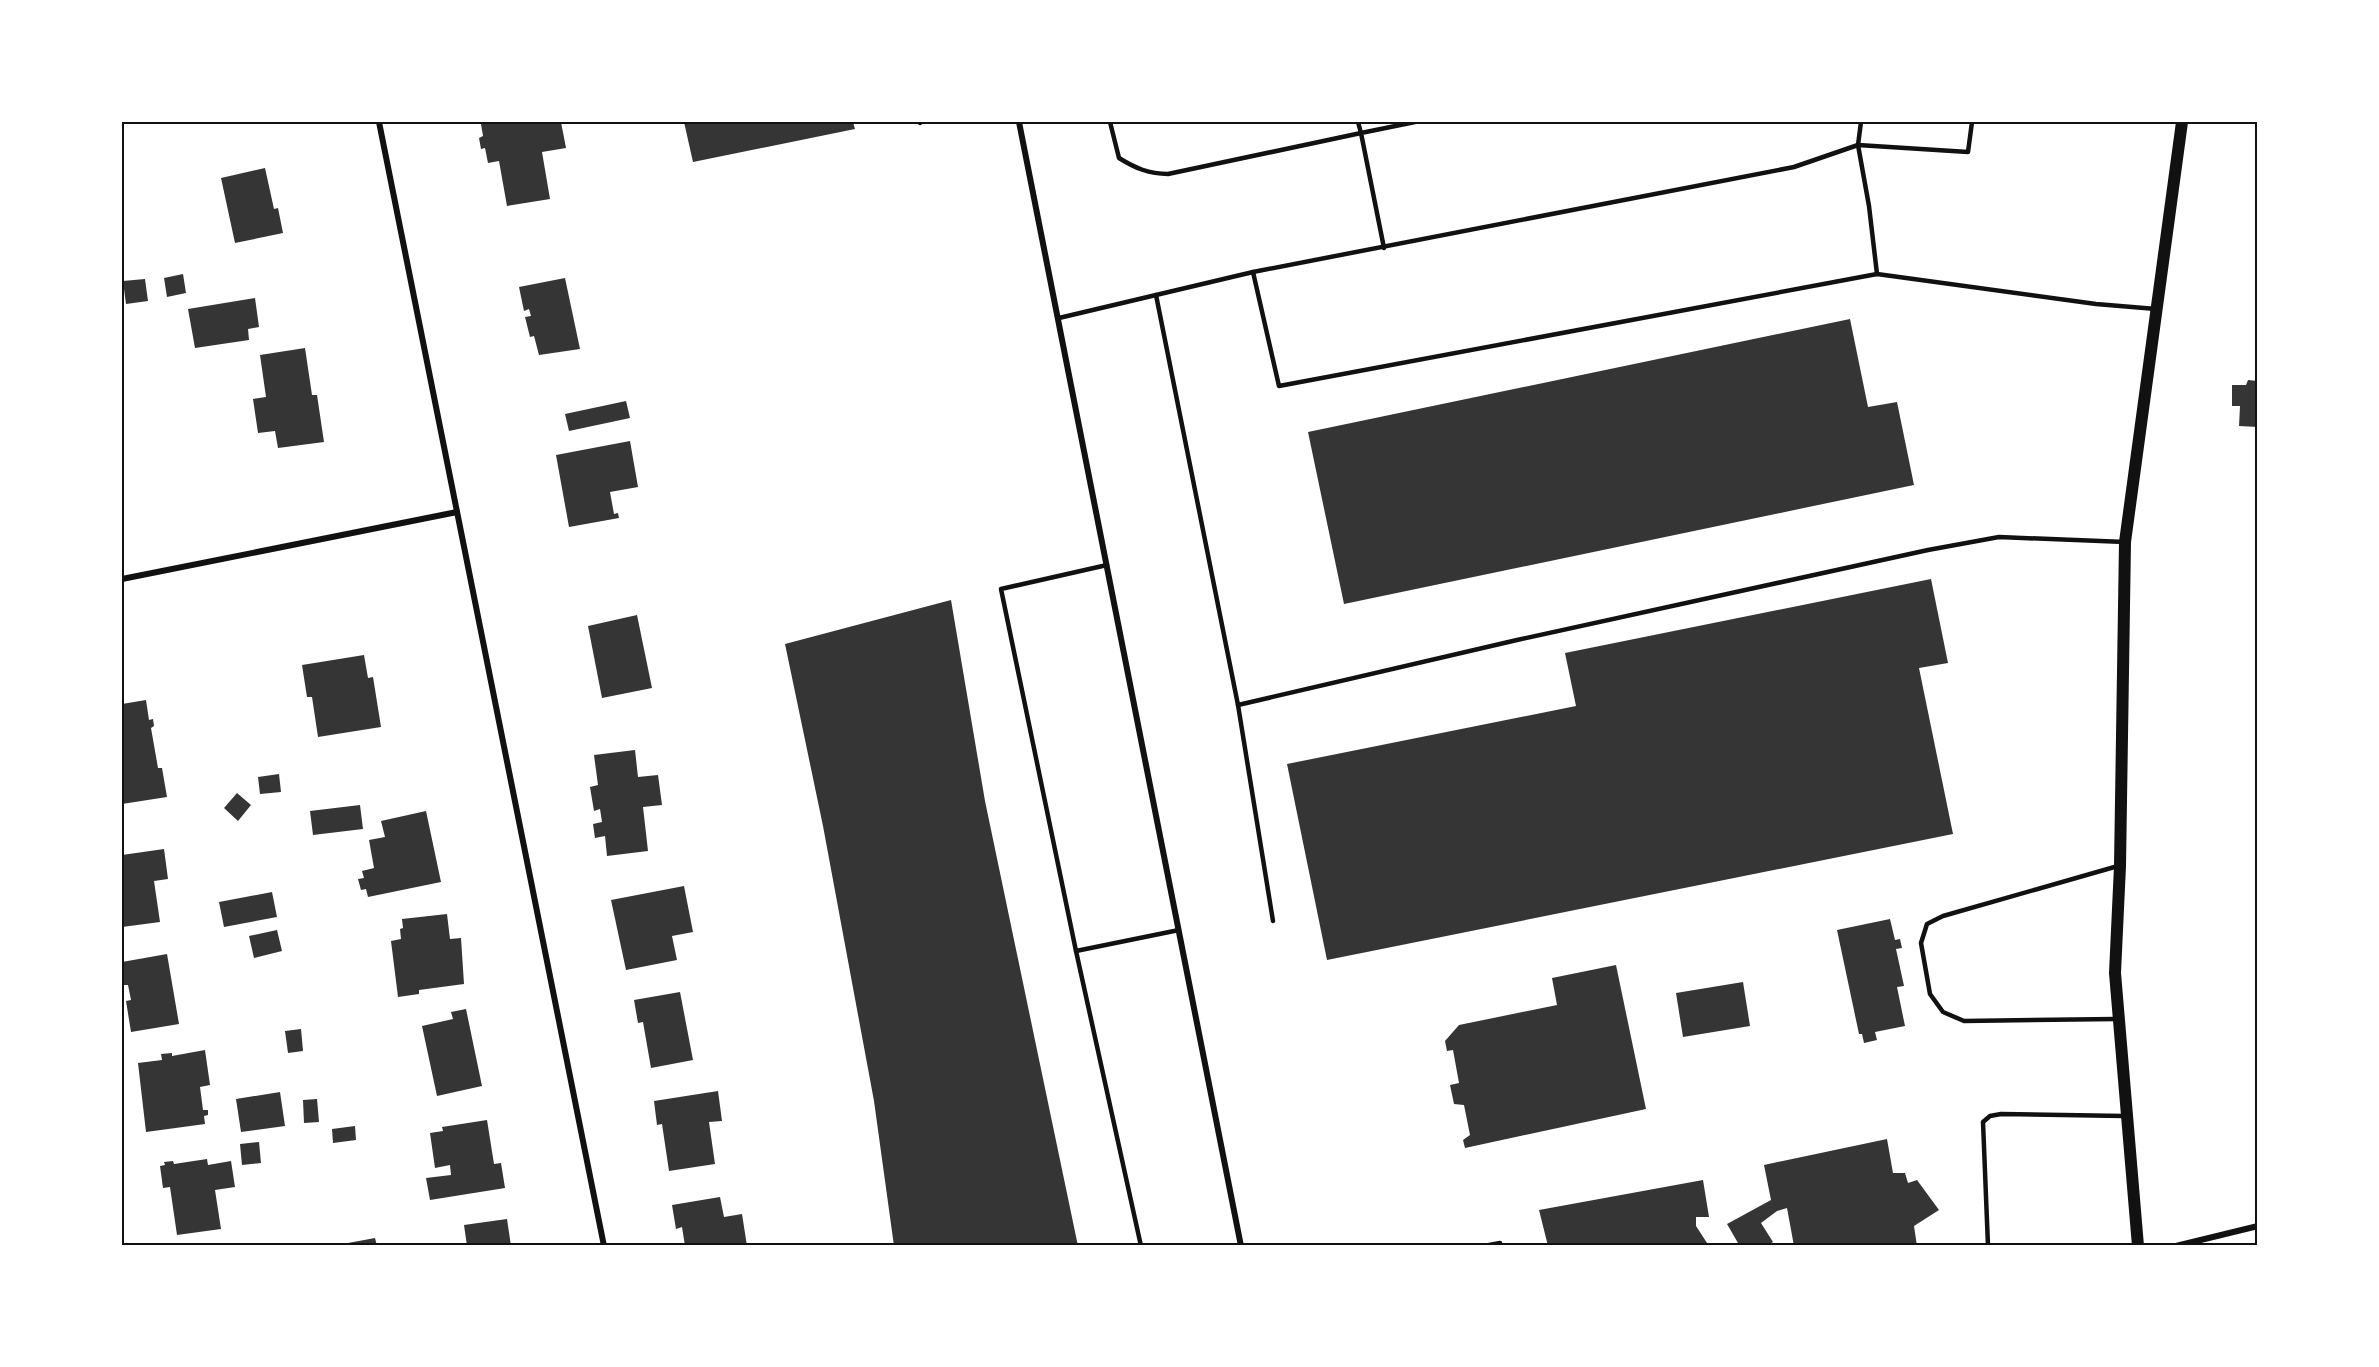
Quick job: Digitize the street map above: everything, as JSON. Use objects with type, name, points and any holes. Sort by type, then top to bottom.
[{"type":"main road","points":[[2138,1245],[2115,973],[2120,866],[2125,542],[2182,122]]},
{"type":"street","points":[[379,122],[604,1245]]},
{"type":"street","points":[[1019,122],[1241,1245]]},
{"type":"street","points":[[122,579],[456,512]]},
{"type":"street","points":[[2176,1245],[2258,1226]]},
{"type":"lane","points":[[1110,122],[1119,158],[1134,168],[1155,174],[1168,174],[1415,122]]},
{"type":"lane","points":[[1358,122],[1384,248]]},
{"type":"lane","points":[[1861,122],[1858,145],[1869,206],[1877,274]]},
{"type":"lane","points":[[1059,318],[1253,272],[1794,167],[1858,145],[1968,152],[1972,122]]},
{"type":"lane","points":[[1253,272],[1279,386],[1877,274],[2096,304],[2156,309]]},
{"type":"lane","points":[[1156,295],[1238,705],[1273,921]]},
{"type":"lane","points":[[1238,705],[1517,640],[1928,550],[1999,537],[2125,542]]},
{"type":"lane","points":[[1107,565],[1001,589],[1076,951],[1141,1245]]},
{"type":"lane","points":[[2119,1019],[1964,1021],[1943,1012],[1930,994],[1921,943],[1927,924],[1943,916],[2120,866]]},
{"type":"lane","points":[[1076,951],[1179,930]]},
{"type":"lane","points":[[1988,1245],[1983,1122],[1990,1116],[2001,1114],[2127,1116]]},
{"type":"lane","points":[[1484,1245],[1500,1243],[1500,1245]]},
{"type":"building","points":[[561,122],[566,148],[542,152],[550,199],[507,206],[499,161],[488,163],[485,148],[481,149],[479,138],[483,136],[481,124]]},
{"type":"building","points":[[684,122],[853,122],[855,129],[693,162]]},
{"type":"building","points":[[265,168],[274,209],[278,208],[283,233],[235,243],[221,178]]},
{"type":"building","points":[[183,274],[186,293],[167,297],[164,278]]},
{"type":"building","points":[[565,278],[580,349],[539,355],[534,336],[530,337],[525,317],[531,316],[529,309],[524,311],[519,287]]},
{"type":"building","points":[[145,279],[148,301],[126,304],[123,281]]},
{"type":"building","points":[[255,298],[259,327],[248,329],[249,340],[195,348],[188,309]]},
{"type":"building","points":[[1850,319],[1868,407],[1897,402],[1914,485],[1344,604],[1308,432]]},
{"type":"building","points":[[305,348],[312,395],[317,395],[324,442],[278,448],[275,431],[258,433],[253,399],[266,397],[260,355]]},
{"type":"building","points":[[2248,380],[2258,381],[2258,427],[2239,426],[2240,406],[2232,406],[2232,385],[2246,385]]},
{"type":"building","points":[[626,401],[630,418],[569,431],[565,414]]},
{"type":"building","points":[[630,441],[638,487],[610,492],[614,514],[618,513],[619,518],[569,527],[556,455]]},
{"type":"building","points":[[1931,579],[1948,663],[1919,668],[1953,834],[1327,960],[1287,764],[1576,706],[1565,653]]},
{"type":"building","points":[[951,600],[985,801],[1078,1246],[894,1246],[874,1101],[823,826],[785,644]]},
{"type":"building","points":[[637,615],[652,688],[602,698],[588,626]]},
{"type":"building","points":[[364,655],[368,678],[373,677],[381,727],[318,737],[312,697],[307,697],[302,665]]},
{"type":"building","points":[[146,700],[149,720],[153,719],[154,726],[151,728],[158,768],[162,768],[167,797],[122,804],[122,704]]},
{"type":"building","points":[[635,750],[638,777],[658,775],[662,805],[643,807],[648,851],[607,856],[605,836],[595,838],[593,824],[602,822],[600,809],[594,811],[590,787],[598,785],[594,755]]},
{"type":"building","points":[[279,774],[281,792],[260,794],[258,777]]},
{"type":"building","points":[[237,793],[251,805],[238,821],[224,808]]},
{"type":"building","points":[[360,805],[363,829],[313,835],[310,811]]},
{"type":"building","points":[[426,811],[441,882],[368,897],[366,889],[361,890],[358,879],[364,878],[362,871],[374,868],[369,840],[385,837],[381,821]]},
{"type":"building","points":[[164,849],[168,879],[154,881],[160,922],[122,927],[122,855]]},
{"type":"building","points":[[684,886],[693,932],[672,936],[677,960],[626,970],[611,900]]},
{"type":"building","points":[[272,892],[277,917],[224,927],[219,902]]},
{"type":"building","points":[[447,914],[450,939],[461,938],[464,984],[419,990],[419,994],[398,997],[391,941],[401,939],[402,919]]},
{"type":"building","points":[[1890,919],[1895,940],[1900,939],[1902,948],[1896,949],[1904,986],[1897,987],[1905,1026],[1875,1032],[1877,1040],[1864,1043],[1862,1034],[1859,1034],[1837,930]]},
{"type":"building","points":[[277,930],[282,951],[254,958],[249,936]]},
{"type":"building","points":[[167,954],[179,1024],[131,1032],[126,1001],[131,1000],[128,985],[122,985],[122,962]]},
{"type":"building","points":[[1616,965],[1646,1109],[1465,1148],[1463,1140],[1470,1135],[1464,1105],[1454,1104],[1450,1085],[1459,1083],[1453,1050],[1447,1051],[1445,1041],[1459,1025],[1557,1005],[1552,978]]},
{"type":"building","points":[[1743,982],[1750,1026],[1683,1037],[1676,993]]},
{"type":"building","points":[[680,992],[693,1060],[651,1068],[643,1022],[638,1023],[634,1000]]},
{"type":"building","points":[[466,1009],[482,1086],[437,1096],[422,1026],[453,1019],[451,1012]]},
{"type":"building","points":[[301,1029],[303,1051],[288,1053],[285,1031]]},
{"type":"building","points":[[205,1050],[210,1085],[200,1087],[203,1110],[208,1110],[208,1115],[204,1116],[205,1124],[146,1132],[138,1063],[162,1060],[161,1054],[172,1053],[172,1056]]},
{"type":"building","points":[[718,1091],[722,1121],[709,1122],[715,1164],[669,1171],[662,1124],[657,1125],[654,1101]]},
{"type":"building","points":[[280,1092],[285,1126],[241,1132],[236,1099]]},
{"type":"building","points":[[317,1099],[319,1122],[304,1123],[303,1100]]},
{"type":"building","points":[[487,1120],[494,1164],[501,1163],[505,1188],[430,1200],[426,1178],[451,1175],[450,1165],[435,1168],[430,1133],[443,1131],[442,1127]]},
{"type":"building","points":[[355,1126],[356,1140],[333,1143],[332,1129]]},
{"type":"building","points":[[1887,1139],[1893,1173],[1905,1173],[1908,1183],[1917,1180],[1939,1210],[1914,1226],[1917,1246],[1794,1246],[1787,1208],[1777,1211],[1761,1223],[1773,1242],[1766,1246],[1733,1246],[1738,1243],[1727,1224],[1771,1200],[1764,1165]]},
{"type":"building","points":[[259,1142],[261,1163],[242,1165],[240,1144]]},
{"type":"building","points":[[207,1159],[208,1165],[231,1161],[235,1187],[215,1190],[221,1229],[177,1235],[170,1187],[163,1188],[160,1166],[165,1165],[164,1162],[173,1161],[174,1164]]},
{"type":"building","points":[[1703,1180],[1709,1217],[1696,1217],[1696,1226],[1709,1246],[1561,1246],[1556,1243],[1548,1246],[1539,1210]]},
{"type":"building","points":[[720,1197],[724,1217],[742,1214],[747,1246],[685,1246],[682,1227],[676,1229],[672,1205]]},
{"type":"building","points":[[507,1219],[511,1246],[467,1246],[464,1225]]},
{"type":"building","points":[[375,1238],[377,1246],[349,1246],[348,1243]]}]
